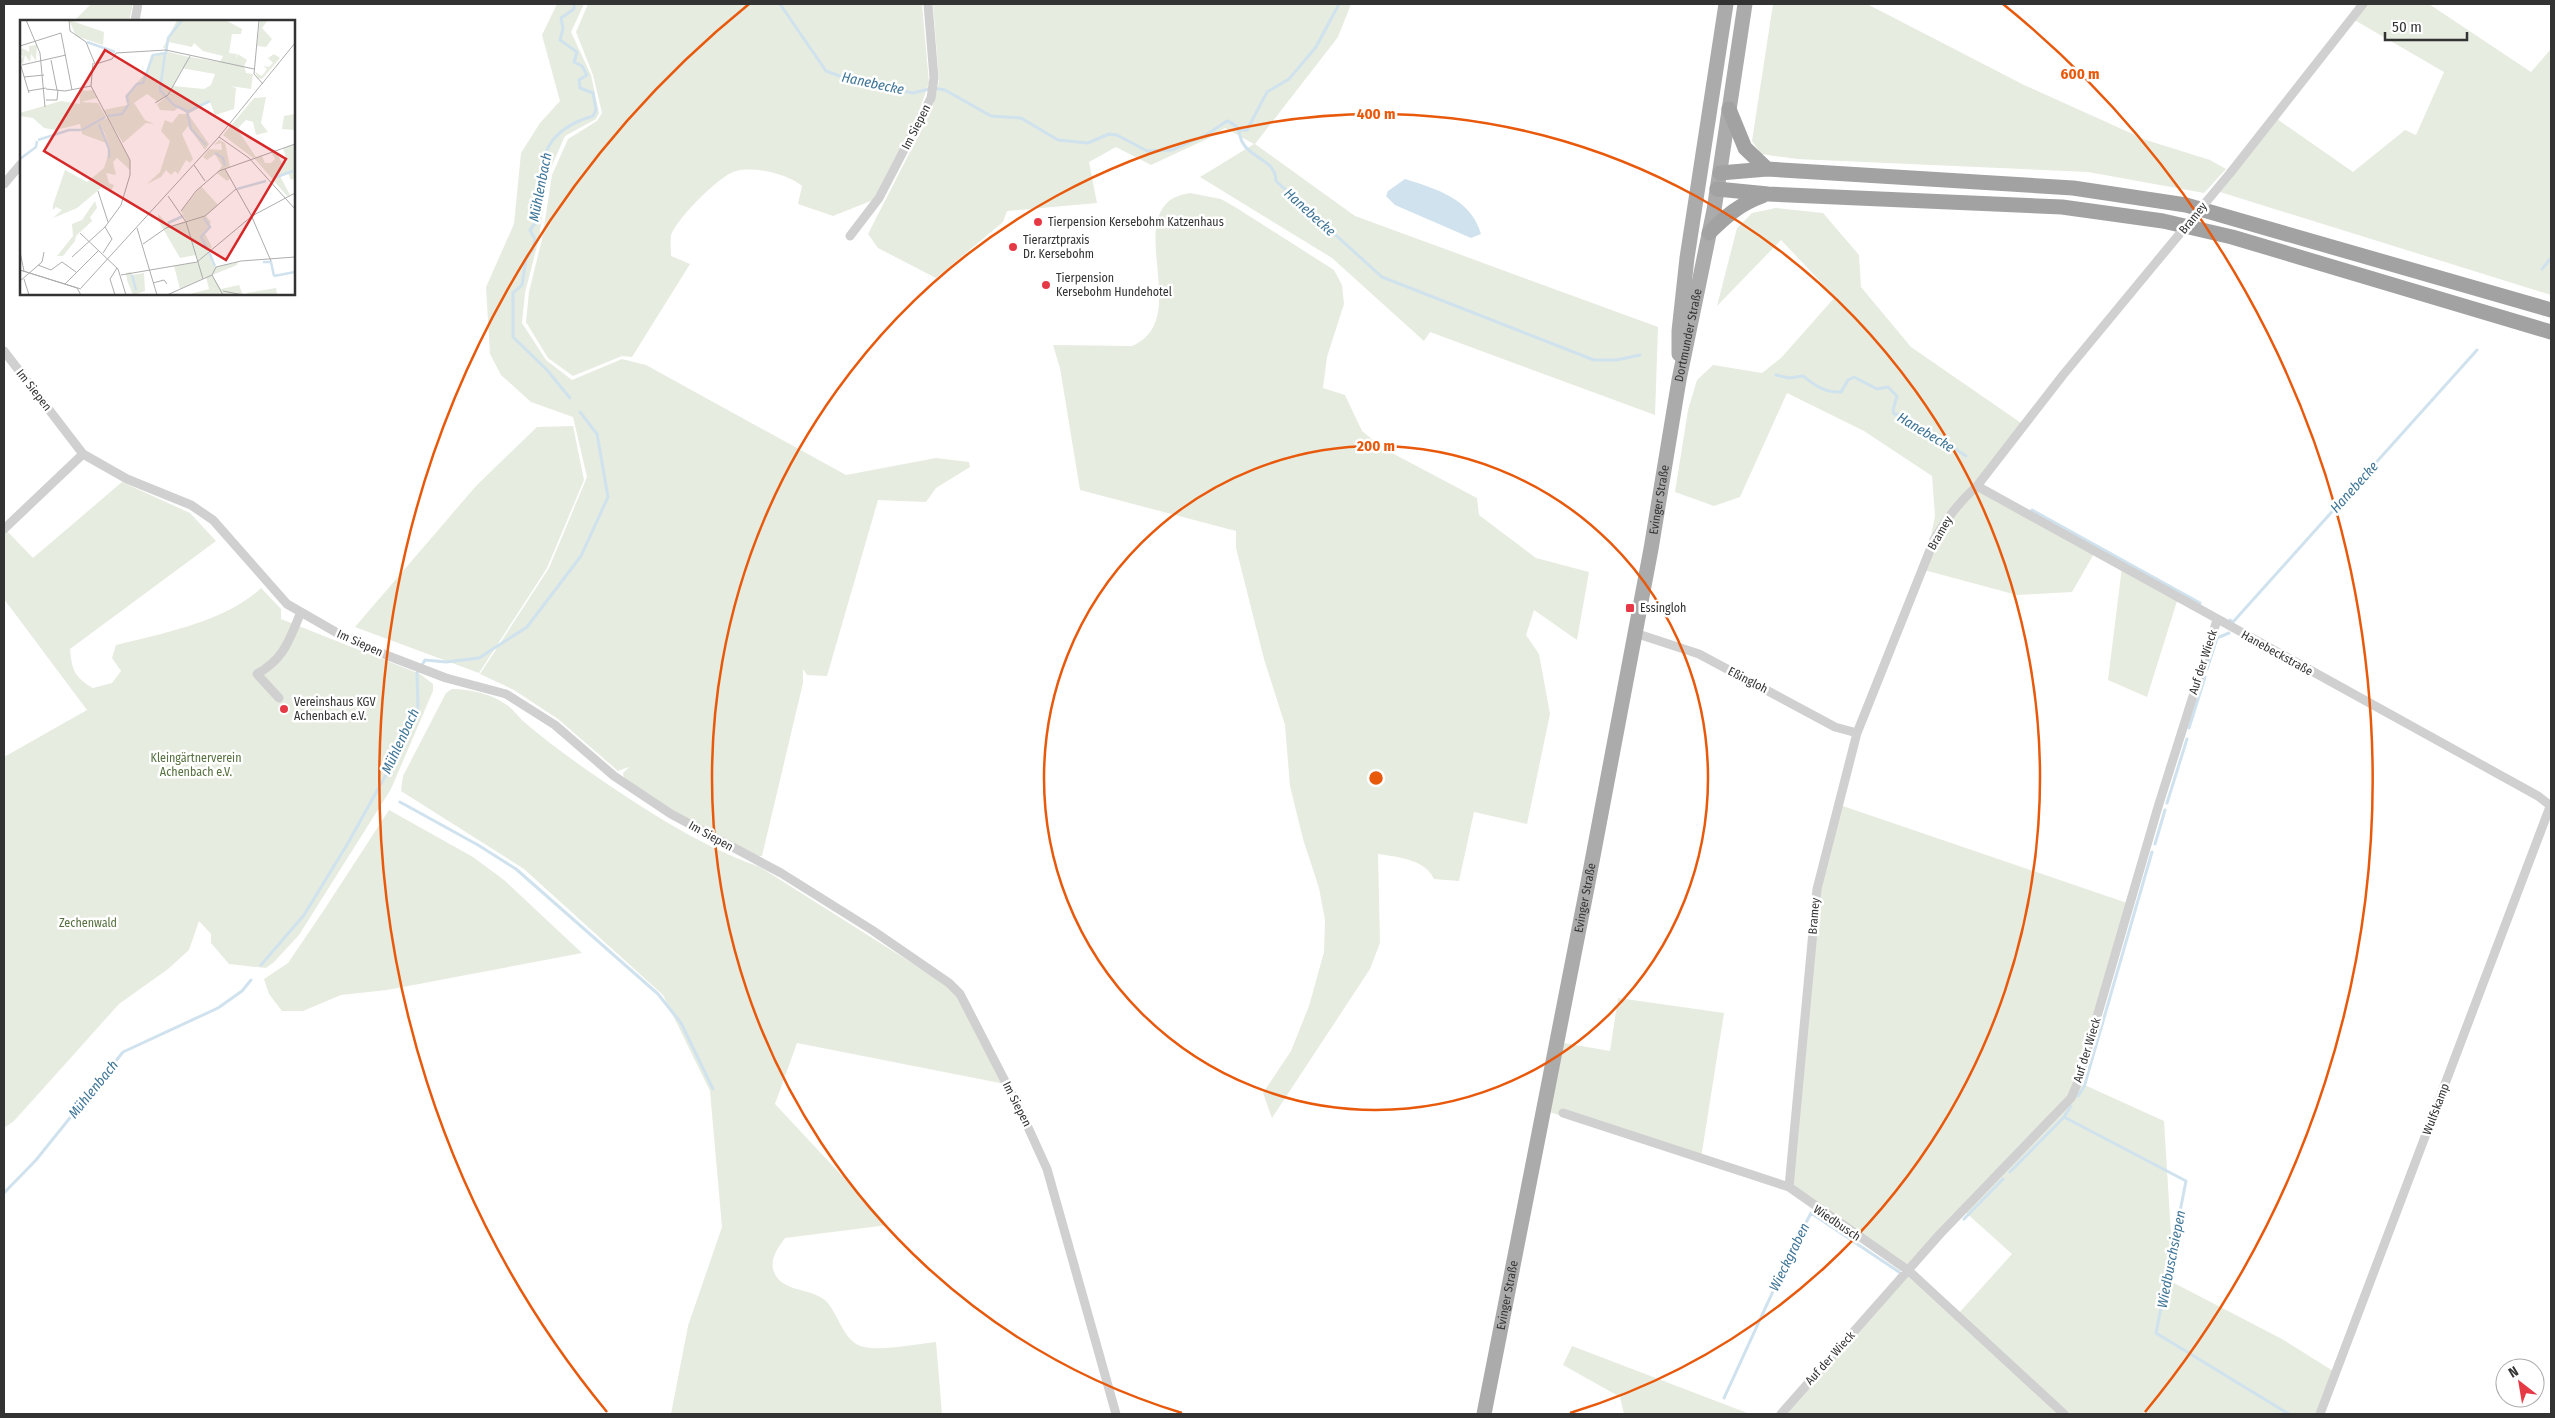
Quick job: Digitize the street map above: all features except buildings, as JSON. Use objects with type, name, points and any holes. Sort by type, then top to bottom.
[{"type":"highway","points":[[1730,109],[1745,148],[1767,170]]},
{"type":"highway","points":[[1709,177],[1767,170],[2073,188],[2177,203],[2357,252],[2551,310]]},
{"type":"highway","points":[[1709,177],[1768,194],[2044,206],[2104,212],[2163,221],[2241,240],[2551,332]]},
{"type":"highway","points":[[1709,233],[1744,202],[1768,194]]},
{"type":"main road","name":"Dortmunder Straße","points":[[1679,380],[1679,331],[1709,177],[1726,4]]},
{"type":"main road","name":"Dortmunder Straße","points":[[1679,380],[1709,233],[1709,177],[1730,109],[1745,4]]},
{"type":"main road","name":"Evinger Straße","points":[[1484,1414],[1635,633],[1679,380]]},
{"type":"street","points":[[135,20],[138,4]]},
{"type":"street","name":"Im Siepen","points":[[850,236],[879,198],[931,98],[934,78],[928,4]]},
{"type":"street","name":"Bramey","points":[[1789,1187],[1817,889],[1857,733],[1934,540],[1960,502],[1977,486],[2063,375],[2230,172],[2362,4]]},
{"type":"street","points":[[4,184],[20,165]]},
{"type":"street","name":"Im Siepen","points":[[4,351],[83,454],[127,479],[191,505],[213,520],[231,538],[268,584],[287,604],[339,634],[412,665],[446,678],[506,694],[555,725],[614,776],[671,814],[781,874],[847,915],[949,983],[960,994],[1022,1114],[1047,1169],[1116,1414]]},
{"type":"street","points":[[4,529],[83,454]]},
{"type":"street","name":"Hanebeckstraße","points":[[1977,486],[2551,805]]},
{"type":"street","points":[[279,698],[256,674],[271,666],[283,653],[301,612]]},
{"type":"street","name":"Auf der Wieck","points":[[1781,1414],[1940,1234],[2071,1098],[2078,1082],[2158,808],[2217,620]]},
{"type":"street","name":"Eßingloh","points":[[1635,633],[1699,654],[1835,727],[1857,733]]},
{"type":"street","name":"Wulfskamp","points":[[2320,1414],[2551,805]]},
{"type":"street","name":"Wiedbusch","points":[[1564,1113],[1789,1187],[1909,1271],[2064,1414]]},
{"type":"green space","points":[[91,4],[133,4],[129,20],[75,20]]},
{"type":"green space","points":[[557,4],[584,4],[571,32],[591,75],[599,113],[596,119],[565,136],[548,174],[539,238],[525,293],[522,323],[546,360],[572,380],[622,359],[646,365],[846,475],[936,458],[969,462],[970,467],[936,488],[926,502],[878,500],[827,676],[807,675],[803,669],[803,683],[762,856],[757,856],[667,808],[624,778],[623,773],[629,767],[618,771],[558,719],[514,690],[480,674],[549,568],[587,477],[573,417],[531,402],[501,375],[490,354],[486,287],[514,224],[521,153],[540,123],[560,101],[542,35]]},
{"type":"green space","points":[[588,4],[922,4],[929,83],[918,114],[873,200],[833,216],[798,204],[802,186],[788,178],[771,172],[762,170],[736,171],[720,180],[689,209],[674,229],[671,236],[671,256],[690,264],[632,357],[622,356],[573,376],[548,358],[526,322],[529,292],[542,239],[552,175],[568,139],[597,121],[602,113],[593,75],[576,32]]},
{"type":"green space","points":[[933,4],[1351,4],[1338,37],[1255,144],[1355,216],[1658,327],[1655,415],[1430,332],[1424,341],[1332,258],[1200,177],[1254,144],[1225,128],[1209,138],[1151,165],[1116,147],[1089,162],[1097,203],[1007,211],[1003,222],[936,278],[878,248],[868,234],[932,109],[939,81]]},
{"type":"green space","points":[[1773,4],[1867,4],[2024,85],[2146,140],[2210,160],[2226,169],[2204,193],[2088,172],[1797,159],[1761,154],[1752,141]]},
{"type":"green space","points":[[2363,4],[2429,4],[2531,72],[2551,49],[2551,295],[2220,192],[2277,119],[2353,172],[2405,130],[2416,135],[2444,72],[2351,18]]},
{"type":"green space","points":[[1190,193],[1221,199],[1334,270],[1342,285],[1344,304],[1327,357],[1323,388],[1345,395],[1362,431],[1392,453],[1477,498],[1479,515],[1536,558],[1589,572],[1577,640],[1534,610],[1526,635],[1539,654],[1550,714],[1527,824],[1474,812],[1459,881],[1434,879],[1430,872],[1417,863],[1378,854],[1380,943],[1370,969],[1272,1118],[1263,1093],[1291,1051],[1309,1006],[1324,952],[1325,920],[1319,888],[1303,839],[1290,786],[1285,725],[1264,659],[1236,548],[1236,531],[1080,490],[1060,368],[1053,345],[1132,346],[1148,334],[1157,318],[1159,299],[1155,237],[1158,219],[1168,202],[1176,197]]},
{"type":"green space","points":[[1776,208],[1823,213],[1859,255],[1861,287],[1911,347],[2024,425],[1977,486],[2095,552],[2072,592],[2017,595],[1924,570],[1935,516],[1932,476],[1864,431],[1787,393],[1740,497],[1714,506],[1675,492],[1688,410],[1697,380],[1713,365],[1762,373],[1781,358],[1835,297],[1781,240],[1717,306],[1737,228],[1752,213]]},
{"type":"green space","points":[[573,426],[584,480],[547,568],[479,673],[355,627],[476,486],[537,427]]},
{"type":"green space","points":[[122,482],[190,513],[216,541],[70,649],[73,668],[78,676],[87,684],[93,688],[112,683],[121,671],[112,658],[116,645],[173,631],[212,618],[247,599],[261,588],[281,609],[281,619],[420,674],[433,684],[433,691],[391,789],[299,935],[274,962],[266,968],[229,964],[211,943],[211,934],[199,921],[189,950],[168,969],[119,1004],[14,1121],[4,1128],[4,757],[87,710],[4,599],[4,535],[7,531],[33,558]]},
{"type":"green space","points":[[2122,567],[2178,598],[2147,697],[2108,680]]},
{"type":"green space","points":[[452,689],[481,693],[501,701],[511,708],[529,727],[556,748],[642,807],[689,835],[760,867],[945,984],[961,1000],[1005,1084],[797,1043],[775,1104],[888,1225],[785,1238],[773,1260],[773,1269],[776,1277],[788,1286],[812,1293],[826,1301],[851,1340],[864,1347],[899,1347],[936,1342],[942,1414],[671,1414],[688,1326],[722,1227],[710,1091],[663,995],[524,869],[401,791],[403,776],[446,693]]},
{"type":"green space","points":[[1837,804],[2130,904],[2078,1082],[2164,1121],[2174,1283],[2282,1339],[2333,1371],[2317,1414],[2065,1414],[1958,1314],[2012,1254],[1963,1210],[1909,1272],[2064,1414],[1785,1414],[1909,1271],[1789,1187],[1817,889]]},
{"type":"green space","points":[[389,810],[473,857],[504,880],[582,953],[387,990],[341,995],[303,1011],[282,1011],[269,994],[264,979],[288,963]]},
{"type":"green space","points":[[1618,998],[1724,1013],[1701,1158],[1546,1111],[1558,1042],[1610,1051]]},
{"type":"green space","points":[[1572,1346],[1750,1414],[1624,1414],[1620,1397],[1563,1365]]},
{"type":"water","points":[[1405,179],[1429,187],[1461,204],[1476,222],[1481,234],[1471,238],[1395,205],[1386,196],[1388,191]]},
{"type":"waterway","name":"Mühlenbach","points":[[570,398],[547,370],[513,337],[513,293],[522,285],[526,259],[533,249],[535,239],[530,230],[536,222],[541,170],[550,144],[559,133],[573,124],[593,116],[596,110],[593,93],[580,88],[579,80],[587,75],[582,66],[574,62],[577,52],[560,40],[563,29],[561,18],[574,9],[574,4]]},
{"type":"waterway","name":"Hanebecke","points":[[780,4],[826,71],[856,82],[913,93],[933,88],[945,90],[991,116],[1021,118],[1058,140],[1088,143],[1109,134],[1117,135],[1147,151],[1172,150],[1206,135],[1227,121],[1236,126],[1248,150],[1269,165],[1275,174],[1276,181],[1382,277],[1594,360],[1617,360],[1640,355]]},
{"type":"waterway","points":[[1240,130],[1247,130],[1267,92],[1289,79],[1316,47],[1339,4]]},
{"type":"waterway","name":"Hanebecke","points":[[2542,269],[2551,258]]},
{"type":"waterway","name":"Hanebecke","points":[[2230,620],[2233,622],[2477,350]]},
{"type":"waterway","name":"Hanebecke","points":[[1776,375],[1789,378],[1803,376],[1820,388],[1835,392],[1841,392],[1848,380],[1854,377],[1877,389],[1888,387],[1897,396],[1893,410],[1894,414],[1902,415],[1908,423],[1942,440],[1966,456]]},
{"type":"waterway","name":"Mühlenbach","points":[[261,965],[304,915],[348,843],[397,755],[418,709],[417,673],[425,660],[446,662],[479,658],[527,627],[581,556],[608,497],[597,434],[580,412]]},
{"type":"waterway","name":"Hanebecke","points":[[2032,510],[2200,603]]},
{"type":"waterway","name":"Wiedbuschsiepen","points":[[2207,669],[2217,638],[2229,633]]},
{"type":"waterway","name":"Wiedbuschsiepen","points":[[2189,728],[2205,677]]},
{"type":"waterway","name":"Wiedbuschsiepen","points":[[2167,803],[2187,739]]},
{"type":"waterway","points":[[400,802],[478,845],[516,869],[658,994],[681,1023],[713,1089]]},
{"type":"waterway","name":"Wiedbuschsiepen","points":[[2155,844],[2165,810]]},
{"type":"waterway","name":"Wiedbuschsiepen","points":[[2078,1096],[2084,1087],[2152,852]]},
{"type":"waterway","name":"Mühlenbach","points":[[4,1193],[36,1160],[123,1052],[218,1008],[242,991],[251,980]]},
{"type":"waterway","name":"Wieckgraben","points":[[2010,1172],[2064,1117],[2071,1106]]},
{"type":"waterway","name":"Wiedbuschsiepen","points":[[2064,1117],[2186,1181],[2156,1333],[2289,1414]]},
{"type":"waterway","name":"Wieckgraben","points":[[1964,1219],[2003,1179]]},
{"type":"waterway","name":"Wieckgraben","points":[[1724,1398],[1811,1213],[1899,1272]]},
{"type":"place","name":"Tierpension Kersebohm Katzenhaus","points":[[1038,222]]},
{"type":"place","name":"Tierarztpraxis Dr. Kersebohm","points":[[1013,247]]},
{"type":"place","name":"Tierpension Kersebohm Hundehotel","points":[[1046,285]]},
{"type":"place","name":"Essingloh","points":[[1630,608]]},
{"type":"place","name":"Vereinshaus KGV Achenbach e.V.","points":[[284,709]]},
{"type":"park label","name":"Kleingärtnerverein Achenbach e.V.","points":[[196,765]]},
{"type":"park label","name":"Zechenwald","points":[[88,923]]}]
